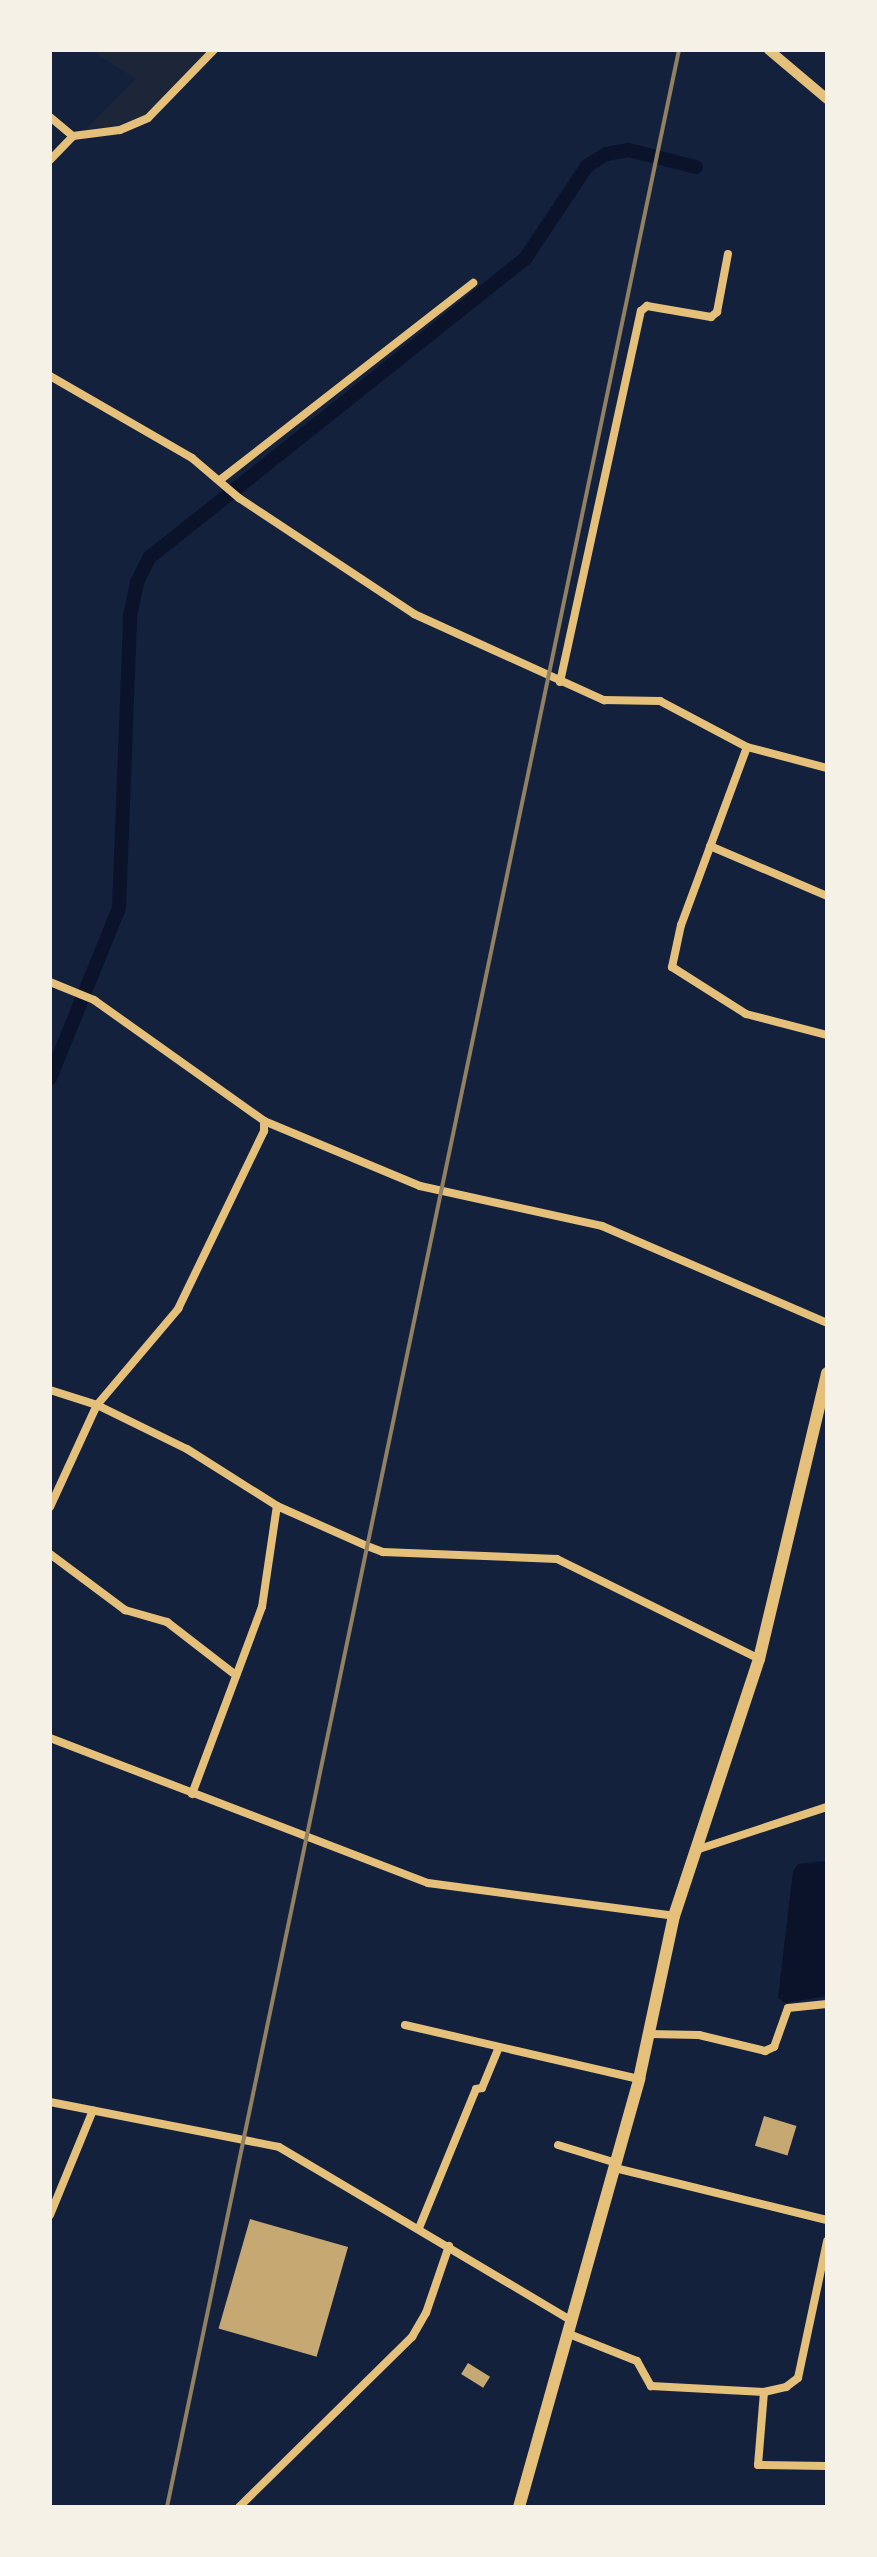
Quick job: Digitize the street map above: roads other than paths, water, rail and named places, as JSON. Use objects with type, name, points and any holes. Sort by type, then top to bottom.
[{"type":"main road","points":[[519,2507],[639,2079],[674,1916],[759,1659],[827,1373]]},
{"type":"street","points":[[50,159],[73,136],[120,130],[148,118],[214,50]]},
{"type":"street","points":[[769,50],[827,99]]},
{"type":"street","points":[[50,117],[73,136]]},
{"type":"street","points":[[560,682],[641,311],[647,306],[711,317],[717,312],[728,254]]},
{"type":"street","points":[[222,482],[473,283]]},
{"type":"street","points":[[50,376],[192,458],[239,498],[414,614],[560,682],[614,703],[660,701],[747,747],[827,768]]},
{"type":"street","points":[[747,747],[681,925],[672,967],[746,1014],[827,1035]]},
{"type":"street","points":[[710,846],[827,896]]},
{"type":"street","points":[[50,982],[94,1000],[264,1121],[420,1186],[602,1226],[827,1323]]},
{"type":"street","points":[[50,1507],[97,1405],[178,1309],[264,1131],[264,1121]]},
{"type":"street","points":[[50,1390],[97,1405],[187,1449],[277,1506],[383,1552],[557,1559],[759,1659]]},
{"type":"street","points":[[192,1794],[233,1673],[262,1607],[277,1506]]},
{"type":"street","points":[[50,1554],[125,1610],[167,1622],[233,1673]]},
{"type":"street","points":[[50,1738],[428,1883],[674,1916]]},
{"type":"street","points":[[696,1850],[827,1807]]},
{"type":"street","points":[[649,2034],[699,2035],[765,2051],[774,2047],[788,2008],[827,2004]]},
{"type":"street","points":[[405,2025],[639,2079]]},
{"type":"street","points":[[419,2228],[476,2089],[482,2088],[499,2047]]},
{"type":"street","points":[[50,2102],[279,2147],[449,2246],[571,2328],[637,2361],[651,2386],[764,2392],[786,2387],[798,2378],[827,2241]]},
{"type":"street","points":[[50,2215],[93,2110]]},
{"type":"street","points":[[558,2145],[616,2166],[827,2220]]},
{"type":"street","points":[[239,2507],[412,2337],[426,2313],[449,2246]]},
{"type":"street","points":[[764,2392],[758,2465],[827,2466]]},
{"type":"waterway","points":[[50,1078],[119,908],[130,616],[137,582],[150,557],[525,259],[587,166],[606,154],[629,150],[696,167]]},
{"type":"railway","points":[[167,2507],[679,50]]}]
